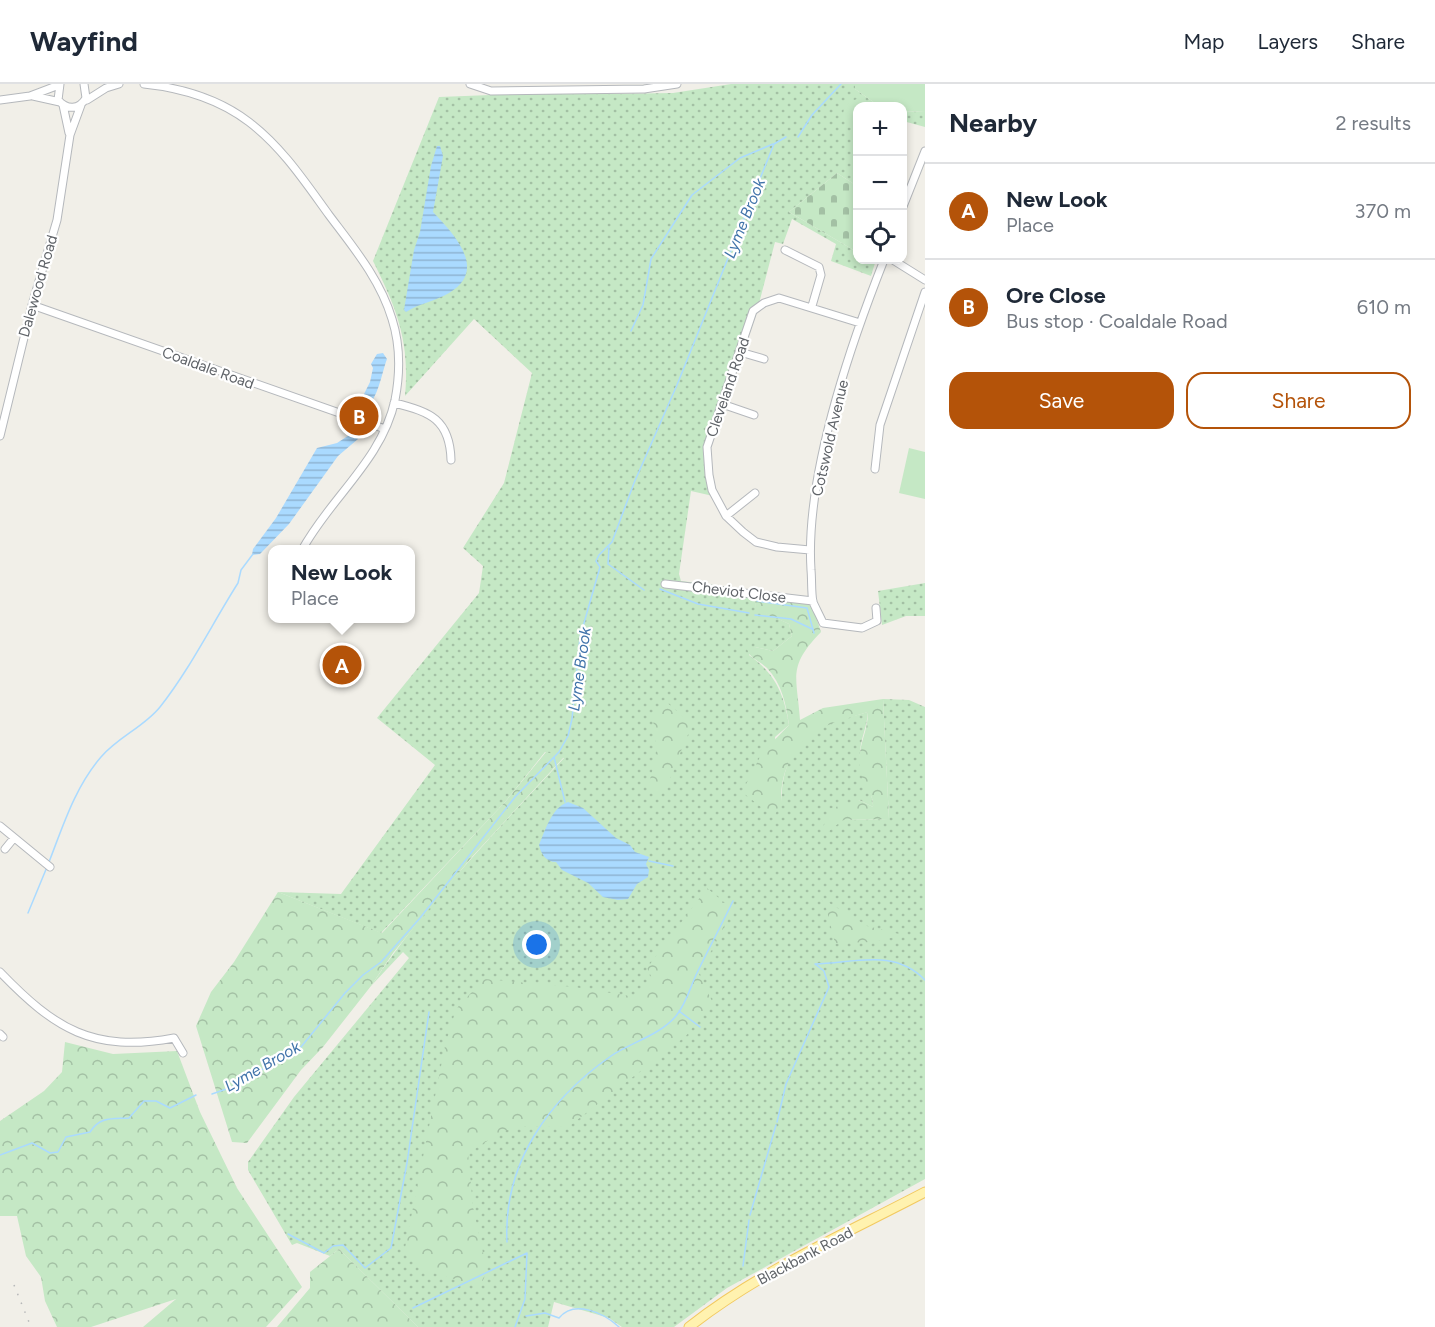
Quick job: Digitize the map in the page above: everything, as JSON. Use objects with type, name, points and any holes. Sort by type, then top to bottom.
[{"type":"main road","name":"Blackbank Road","points":[[689,1327],[729,1297],[925,1192]]},
{"type":"street","points":[[82,104],[88,92],[84,84]]},
{"type":"street","points":[[30,96],[73,108],[99,92],[119,84]]},
{"type":"street","points":[[144,84],[186,91],[216,102],[249,121],[285,155],[359,256],[385,298],[397,342],[398,366],[394,403],[385,429],[370,456],[305,545]]},
{"type":"street","points":[[470,84],[491,91],[554,87],[644,89],[677,84]]},
{"type":"street","points":[[0,100],[30,96],[59,85]]},
{"type":"street","name":"Dalewood Road","points":[[59,85],[57,95],[62,104],[70,135]]},
{"type":"street","name":"Dalewood Road","points":[[0,436],[32,305],[57,220],[70,135],[82,104]]},
{"type":"street","points":[[907,198],[925,151]]},
{"type":"street","points":[[785,250],[819,267],[821,275],[812,306]]},
{"type":"street","name":"Cotswold Avenue","points":[[813,601],[810,550],[819,472],[830,425],[861,323],[883,264]]},
{"type":"street","points":[[899,264],[925,280]]},
{"type":"street","points":[[875,469],[880,425],[925,292]]},
{"type":"street","name":"Cleveland Road","points":[[810,550],[777,547],[756,542],[726,516],[712,490],[707,447],[753,311],[764,303],[779,298],[812,306],[861,323]]},
{"type":"street","name":"Coaldale Road","points":[[32,305],[385,429]]},
{"type":"street","points":[[740,352],[764,359]]},
{"type":"street","points":[[394,403],[423,410],[436,419],[447,432],[451,460]]},
{"type":"street","points":[[722,404],[754,415]]},
{"type":"street","points":[[726,516],[755,493]]},
{"type":"street","name":"Cheviot Close","points":[[665,584],[813,601]]},
{"type":"street","points":[[813,601],[823,623],[861,628],[877,621],[876,608]]},
{"type":"street","points":[[0,826],[50,867]]},
{"type":"street","points":[[5,849],[14,838]]},
{"type":"street","points":[[0,972],[35,1008],[57,1023],[86,1035],[120,1043],[146,1043],[174,1038],[183,1053]]},
{"type":"green space","points":[[731,84],[855,84],[855,89],[873,102],[853,102],[853,183],[837,173],[789,212],[853,250],[853,264],[875,264],[871,276],[831,261],[836,244],[792,219],[783,244],[775,242],[756,315],[711,443],[709,465],[713,496],[691,491],[679,574],[681,581],[755,590],[756,608],[789,624],[792,636],[773,651],[755,647],[749,655],[772,677],[781,694],[787,714],[789,725],[775,737],[782,802],[787,766],[800,742],[820,727],[868,712],[860,758],[873,807],[859,800],[843,820],[889,819],[883,699],[909,700],[925,707],[925,1179],[727,1288],[674,1327],[622,1327],[609,1318],[554,1302],[548,1327],[418,1327],[339,1249],[330,1256],[297,1243],[292,1245],[248,1170],[248,1162],[294,1097],[409,958],[403,952],[371,986],[415,925],[463,868],[564,758],[545,752],[505,802],[381,933],[278,892],[341,894],[435,765],[377,718],[479,593],[483,566],[463,548],[504,483],[532,373],[474,319],[405,396],[405,359],[400,326],[373,261],[439,97],[574,92],[673,93]]},
{"type":"green space","points":[[855,84],[925,84],[925,112],[907,111],[907,102],[873,102],[855,89]]},
{"type":"green space","points":[[857,99],[862,102],[853,102],[853,122],[848,122],[843,117],[848,103]]},
{"type":"green space","points":[[907,111],[925,112],[925,127],[907,122]]},
{"type":"green space","points":[[837,173],[853,183],[853,250],[789,212]]},
{"type":"green space","points":[[909,448],[925,452],[925,499],[899,493]]},
{"type":"green space","points":[[925,583],[925,616],[906,616],[882,625],[878,591]]},
{"type":"green space","points":[[755,598],[808,604],[813,608],[821,632],[803,654],[799,664],[796,682],[800,720],[823,708],[883,699],[889,819],[843,820],[820,838],[829,809],[859,800],[873,807],[860,767],[860,750],[868,712],[818,730],[799,746],[785,772],[779,805],[774,817],[742,792],[762,753],[789,725],[780,688],[767,668],[753,658],[747,649],[755,647],[773,651],[792,636],[789,624],[756,609]]},
{"type":"green space","points":[[664,700],[693,725],[661,794],[648,787],[657,753],[653,719]]},
{"type":"green space","points":[[546,752],[564,757],[471,858],[393,953],[371,986],[323,1047],[301,1070],[247,1143],[232,1142],[196,1026],[211,992],[234,962],[278,892],[382,933],[505,802]]},
{"type":"green space","points":[[707,888],[733,910],[699,974],[712,1001],[686,1036],[568,1127],[518,1126],[500,1133],[468,1153],[473,1207],[487,1271],[480,1287],[428,1271],[404,1253],[445,1046],[456,1009],[484,979],[574,987],[636,997],[653,980],[647,968]]},
{"type":"green space","points":[[821,898],[867,926],[903,935],[873,942],[835,943],[826,907]]},
{"type":"green space","points":[[65,1042],[113,1054],[177,1051],[200,1112],[237,1188],[302,1287],[266,1327],[143,1327],[176,1299],[91,1327],[57,1327],[45,1301],[41,1277],[26,1256],[17,1216],[0,1216],[0,1121],[44,1091],[62,1072]]},
{"type":"green space","points":[[339,1249],[418,1327],[277,1327],[310,1288],[310,1272]]},
{"type":"water","points":[[437,146],[440,146],[443,156],[433,212],[450,230],[464,252],[467,263],[466,274],[461,284],[449,293],[406,312],[404,310],[414,250],[420,232],[431,166]]},
{"type":"water","points":[[383,353],[387,359],[379,386],[374,398],[365,409],[361,400],[370,382],[373,368],[371,364],[377,354]]},
{"type":"water","points":[[354,432],[358,439],[338,456],[289,524],[260,554],[252,555],[253,549],[276,518],[317,448],[337,443]]},
{"type":"water","points":[[568,802],[583,808],[616,838],[630,845],[635,852],[649,857],[646,864],[649,870],[648,877],[637,884],[628,899],[603,897],[588,883],[562,870],[556,862],[549,861],[543,854],[539,845],[553,814]]},
{"type":"waterway","name":"Lyme Brook","points":[[798,137],[812,115],[841,84]]},
{"type":"waterway","name":"Lyme Brook","points":[[212,1094],[232,1087],[301,1047],[345,993],[363,975],[381,962],[420,918],[515,797],[559,752],[568,736],[572,719],[580,637],[600,567],[596,561],[612,542],[634,483],[677,385],[774,144],[786,137]]},
{"type":"waterway","points":[[631,331],[643,305],[651,259],[692,195],[740,158],[773,144]]},
{"type":"waterway","points":[[609,547],[608,564],[644,590]]},
{"type":"waterway","points":[[49,862],[70,807],[84,781],[108,750],[160,707],[191,662],[238,583],[241,570],[253,554]]},
{"type":"waterway","points":[[660,589],[698,604],[749,613]]},
{"type":"waterway","points":[[757,601],[807,608],[814,633]]},
{"type":"waterway","points":[[755,615],[791,619],[812,629]]},
{"type":"waterway","points":[[554,757],[565,802]]},
{"type":"waterway","points":[[649,861],[673,866]]},
{"type":"waterway","points":[[28,913],[47,867]]},
{"type":"waterway","points":[[507,1242],[508,1213],[513,1186],[534,1136],[549,1114],[588,1073],[619,1051],[662,1028],[676,1016],[733,901]]},
{"type":"waterway","points":[[777,1122],[786,1084],[829,987],[824,971],[815,964],[859,960],[887,961],[913,970],[925,980]]},
{"type":"waterway","points":[[679,1011],[700,1027]]},
{"type":"waterway","points":[[288,1234],[324,1253],[333,1246],[343,1245],[365,1268],[391,1248],[407,1163],[429,1012]]},
{"type":"waterway","name":"Lyme Brook","points":[[0,1155],[32,1143],[50,1153],[58,1152],[66,1137],[90,1132],[103,1121],[129,1118],[144,1101],[156,1101],[170,1108],[196,1095]]},
{"type":"waterway","points":[[750,1215],[776,1125]]},
{"type":"waterway","points":[[743,1266],[749,1220]]},
{"type":"waterway","points":[[413,1308],[527,1253],[525,1299],[515,1327]]},
{"type":"waterway","points":[[526,1316],[545,1313],[559,1318],[565,1312],[581,1309],[597,1313],[619,1327]]},
{"type":"railway","points":[[14,1285],[31,1327]]},
{"type":"place","name":"Ore Close","points":[[359,416]]},
{"type":"place","name":"New Look","points":[[342,665]]}]
